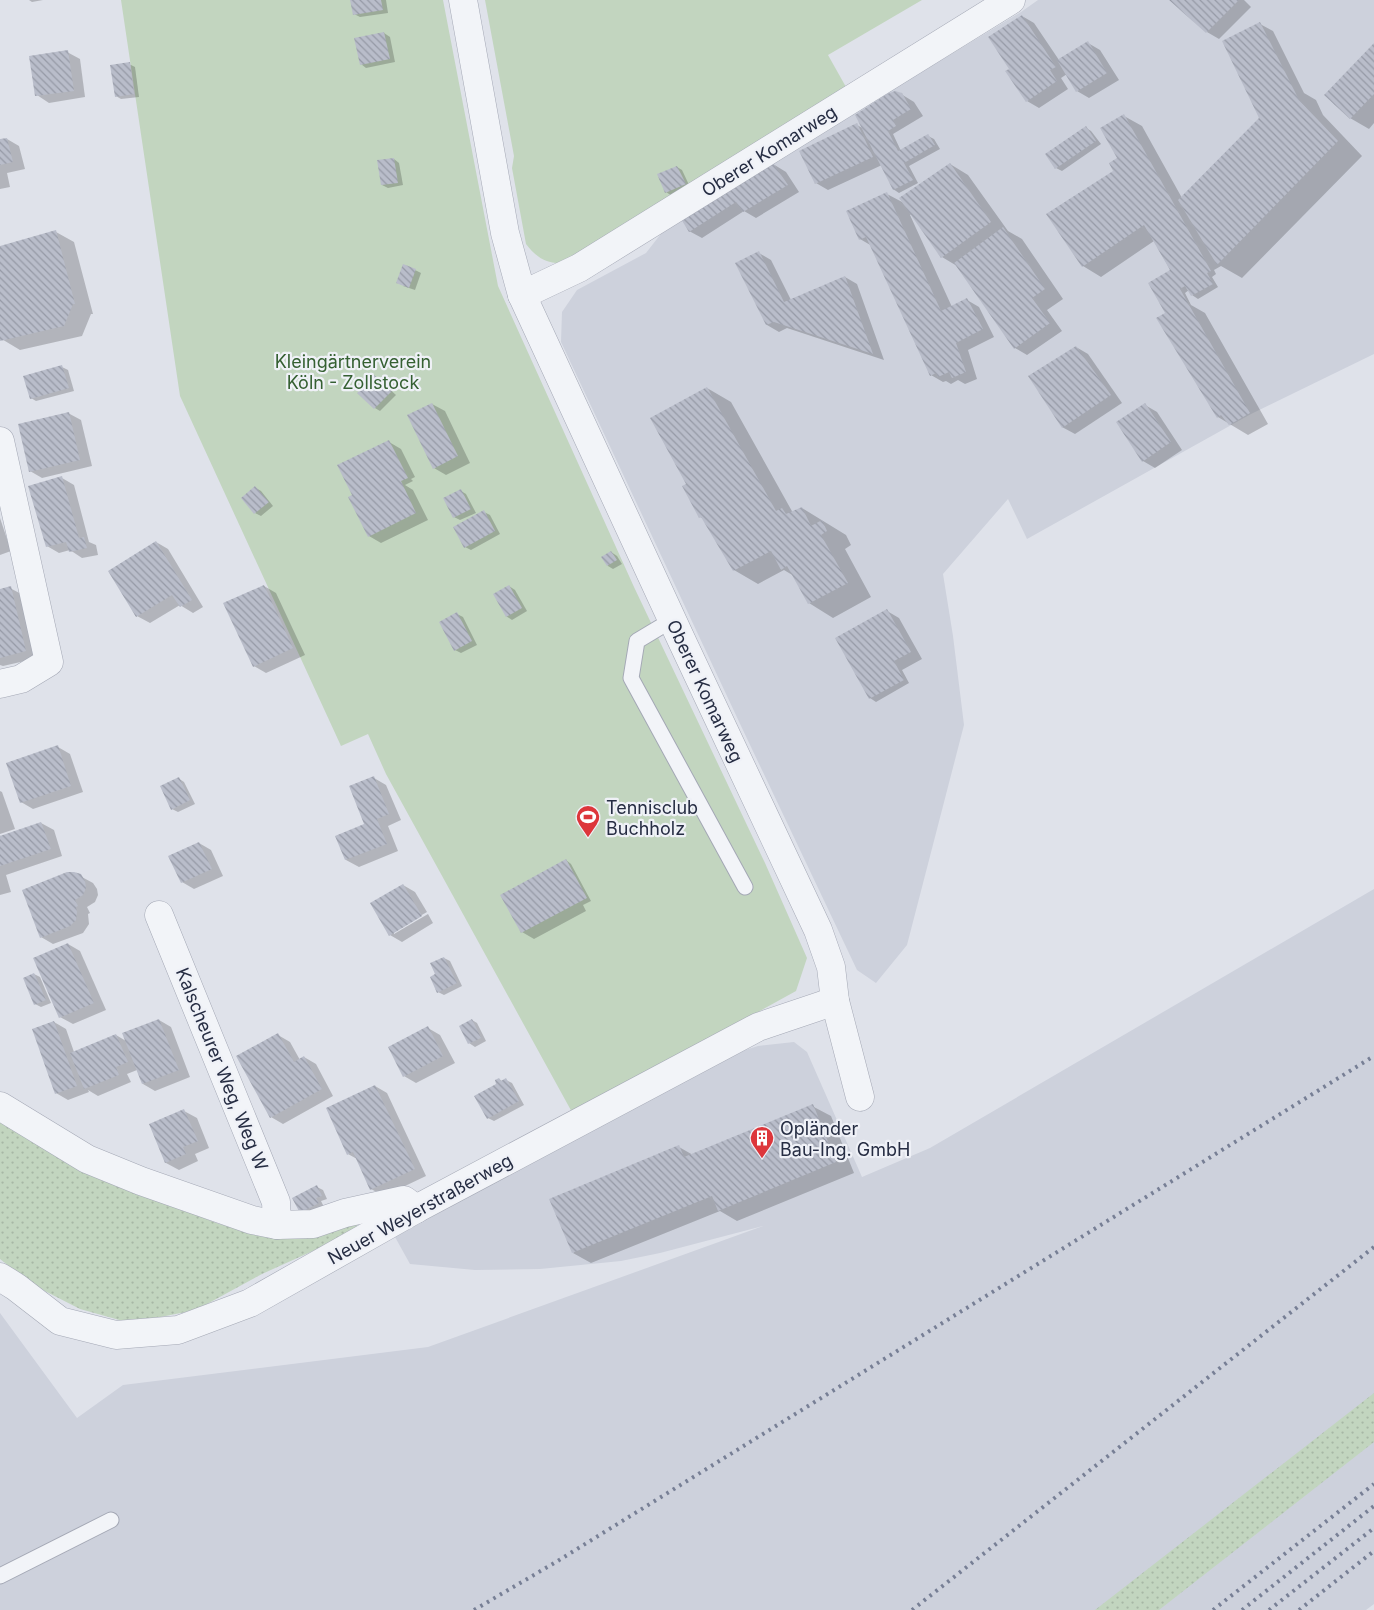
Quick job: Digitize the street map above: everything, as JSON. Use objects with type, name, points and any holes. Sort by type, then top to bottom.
[{"type":"street","name":"Oberer Komarweg","points":[[463,0],[504,233],[522,295],[818,930],[831,967],[835,1001],[860,1096]]},
{"type":"street","name":"Oberer Komarweg","points":[[522,295],[579,268],[1012,0]]},
{"type":"street","points":[[0,441],[49,662],[21,679],[0,684]]},
{"type":"street","name":"Kalscheurer Weg, Weg W","points":[[159,915],[276,1202],[277,1225]]},
{"type":"street","name":"Neuer Weyerstraßerweg","points":[[0,1277],[60,1321],[116,1335],[178,1330],[250,1303],[416,1209],[758,1027],[835,1001]]},
{"type":"street","points":[[0,1106],[87,1159],[141,1181],[252,1220],[277,1225],[313,1224],[345,1213],[404,1200],[416,1209]]},
{"type":"lane","points":[[672,620],[637,641],[631,678],[745,887]]},
{"type":"lane","points":[[0,1576],[111,1520]]},
{"type":"shaded area","points":[[1038,0],[1374,0],[1374,354],[1251,414],[1027,539],[1008,499],[943,574],[964,725],[907,945],[876,983],[857,970],[561,342],[562,312],[577,290],[646,253],[667,226]]},
{"type":"shaded area","points":[[1374,889],[1374,1604],[1366,1610],[0,1610],[0,1313],[77,1418],[123,1385],[428,1347],[763,1226],[660,1253],[621,1261],[540,1269],[475,1270],[410,1264],[395,1237],[720,1058],[758,1046],[794,1042],[807,1052],[862,1177],[930,1148]]},
{"type":"green space","name":"Kleingärtnerverein Köln - Zollstock","points":[[121,0],[443,0],[498,286],[634,587],[765,863],[807,958],[796,991],[573,1114],[386,774],[368,734],[341,746],[180,396]]},
{"type":"green space","points":[[485,0],[922,0],[828,55],[846,87],[563,263],[557,263],[542,259],[526,244],[512,168],[514,156]]},
{"type":"green space","points":[[0,1117],[119,1184],[219,1224],[295,1237],[357,1220],[357,1231],[262,1274],[196,1310],[130,1323],[80,1309],[33,1285],[0,1259]]},
{"type":"green space","points":[[1374,1393],[1374,1442],[1159,1610],[1095,1610]]},
{"type":"building","points":[[350,0],[381,0],[383,10],[353,15]]},
{"type":"building","points":[[1169,0],[1239,0],[1206,33]]},
{"type":"building","points":[[1022,15],[1056,67],[1050,70],[1057,81],[1026,102],[1005,71],[1009,69],[988,37]]},
{"type":"building","points":[[1260,22],[1299,100],[1338,141],[1217,265],[1178,200],[1259,118],[1222,41]]},
{"type":"building","points":[[384,32],[390,59],[360,65],[354,38]]},
{"type":"building","points":[[1088,41],[1107,73],[1076,92],[1057,60]]},
{"type":"building","points":[[1374,43],[1374,94],[1350,119],[1324,95]]},
{"type":"building","points":[[68,50],[74,91],[35,96],[29,56]]},
{"type":"building","points":[[130,62],[134,94],[115,97],[110,65]]},
{"type":"building","points":[[895,91],[902,93],[911,109],[893,120],[896,126],[888,131],[898,151],[928,134],[935,145],[904,163],[913,180],[893,190],[855,115],[887,94]]},
{"type":"building","points":[[1124,114],[1211,271],[1207,273],[1213,284],[1191,296],[1185,286],[1180,289],[1250,413],[1229,425],[1221,415],[1217,418],[1156,318],[1165,313],[1148,283],[1170,270],[1144,225],[1082,267],[1046,214],[1113,171],[1109,163],[1117,158],[1100,128]]},
{"type":"building","points":[[857,123],[873,157],[815,184],[799,151]]},
{"type":"building","points":[[1086,126],[1096,141],[1055,169],[1045,154]]},
{"type":"building","points":[[7,138],[13,162],[0,165],[0,139]]},
{"type":"building","points":[[394,158],[398,183],[381,185],[377,160]]},
{"type":"building","points":[[773,163],[788,185],[743,212],[736,202],[689,232],[681,219]]},
{"type":"building","points":[[950,163],[991,222],[941,258],[899,198]]},
{"type":"building","points":[[677,166],[686,184],[665,193],[657,174]]},
{"type":"building","points":[[887,192],[941,311],[967,298],[983,329],[956,343],[966,372],[952,378],[949,372],[938,377],[936,373],[930,376],[866,237],[859,240],[846,211]]},
{"type":"building","points":[[1003,227],[1045,289],[1032,298],[1050,323],[1014,349],[954,263]]},
{"type":"building","points":[[56,230],[75,304],[73,304],[64,326],[0,341],[0,246]]},
{"type":"building","points":[[759,251],[784,302],[845,276],[873,354],[774,322],[766,325],[735,263]]},
{"type":"building","points":[[403,264],[416,269],[409,288],[396,283]]},
{"type":"building","points":[[1076,346],[1111,395],[1062,428],[1028,376]]},
{"type":"building","points":[[62,365],[69,388],[30,399],[23,376]]},
{"type":"building","points":[[374,375],[392,391],[374,409],[357,393]]},
{"type":"building","points":[[707,387],[776,511],[782,508],[786,514],[802,507],[811,526],[822,520],[827,531],[821,535],[848,583],[808,604],[787,566],[781,570],[771,551],[733,571],[701,517],[699,518],[682,486],[686,484],[650,418]]},
{"type":"building","points":[[432,403],[458,456],[433,469],[407,415]]},
{"type":"building","points":[[1145,403],[1171,442],[1142,462],[1116,422]]},
{"type":"building","points":[[69,412],[80,460],[29,472],[18,424]]},
{"type":"building","points":[[389,440],[408,478],[401,481],[416,513],[368,537],[348,497],[352,495],[337,465]]},
{"type":"building","points":[[62,476],[79,538],[84,537],[87,548],[69,552],[66,542],[46,547],[28,486]]},
{"type":"building","points":[[255,486],[269,502],[254,514],[241,498]]},
{"type":"building","points":[[461,489],[471,509],[453,518],[443,498]]},
{"type":"building","points":[[484,510],[495,531],[464,548],[453,527]]},
{"type":"building","points":[[156,541],[192,600],[180,607],[172,595],[136,617],[108,571]]},
{"type":"building","points":[[611,551],[617,560],[607,566],[601,557]]},
{"type":"building","points":[[264,585],[293,648],[253,667],[223,603]]},
{"type":"building","points":[[509,585],[522,608],[506,617],[493,594]]},
{"type":"building","points":[[11,586],[26,651],[0,658],[0,589]]},
{"type":"building","points":[[887,609],[911,652],[894,661],[904,680],[869,699],[835,638]]},
{"type":"building","points":[[457,612],[472,641],[454,651],[439,622]]},
{"type":"building","points":[[58,745],[71,786],[20,803],[6,763]]},
{"type":"building","points":[[374,776],[389,814],[377,819],[387,844],[345,860],[335,836],[364,824],[349,786]]},
{"type":"building","points":[[179,777],[190,800],[171,810],[160,786]]},
{"type":"building","points":[[41,822],[51,849],[0,866],[0,836]]},
{"type":"building","points":[[199,842],[212,869],[181,883],[168,856]]},
{"type":"building","points":[[566,859],[587,898],[521,933],[500,895]]},
{"type":"building","points":[[67,872],[81,874],[85,881],[86,888],[83,895],[75,900],[78,906],[76,907],[76,920],[70,926],[40,938],[22,890]]},
{"type":"building","points":[[403,884],[422,916],[389,936],[370,903]]},
{"type":"building","points":[[68,943],[94,1003],[59,1018],[33,958]]},
{"type":"building","points":[[444,957],[457,983],[437,993],[430,977],[435,974],[430,963]]},
{"type":"building","points":[[34,973],[46,1000],[34,1005],[23,978]]},
{"type":"building","points":[[159,1019],[179,1070],[142,1084],[122,1033]]},
{"type":"building","points":[[472,1019],[481,1038],[468,1044],[459,1026]]},
{"type":"building","points":[[54,1021],[77,1086],[55,1094],[32,1029]]},
{"type":"building","points":[[428,1026],[443,1056],[403,1077],[388,1047]]},
{"type":"building","points":[[278,1033],[294,1062],[304,1056],[322,1089],[270,1118],[236,1056]]},
{"type":"building","points":[[116,1034],[128,1062],[116,1067],[119,1075],[84,1089],[70,1053]]},
{"type":"building","points":[[499,1078],[501,1081],[506,1078],[519,1101],[487,1119],[474,1096],[496,1084],[495,1080]]},
{"type":"building","points":[[375,1085],[415,1169],[370,1190],[353,1152],[347,1155],[326,1108]]},
{"type":"building","points":[[813,1104],[836,1162],[718,1211],[712,1196],[572,1253],[549,1199],[679,1145],[684,1157]]},
{"type":"building","points":[[184,1109],[198,1141],[183,1147],[186,1154],[165,1163],[149,1124]]},
{"type":"building","points":[[317,1185],[322,1196],[316,1198],[319,1203],[300,1213],[292,1198]]},
{"type":"railway","points":[[474,1610],[556,1562],[1374,1056]]},
{"type":"railway","points":[[912,1610],[1374,1247]]},
{"type":"railway","points":[[1213,1610],[1374,1484]]},
{"type":"railway","points":[[1242,1610],[1374,1506]]},
{"type":"railway","points":[[1269,1610],[1374,1528]]},
{"type":"railway","points":[[1299,1610],[1374,1551]]},
{"type":"place","name":"Tennisclub Buchholz","points":[[588,838]]},
{"type":"place","name":"Opländer Bau-Ing. GmbH","points":[[762,1159]]}]
